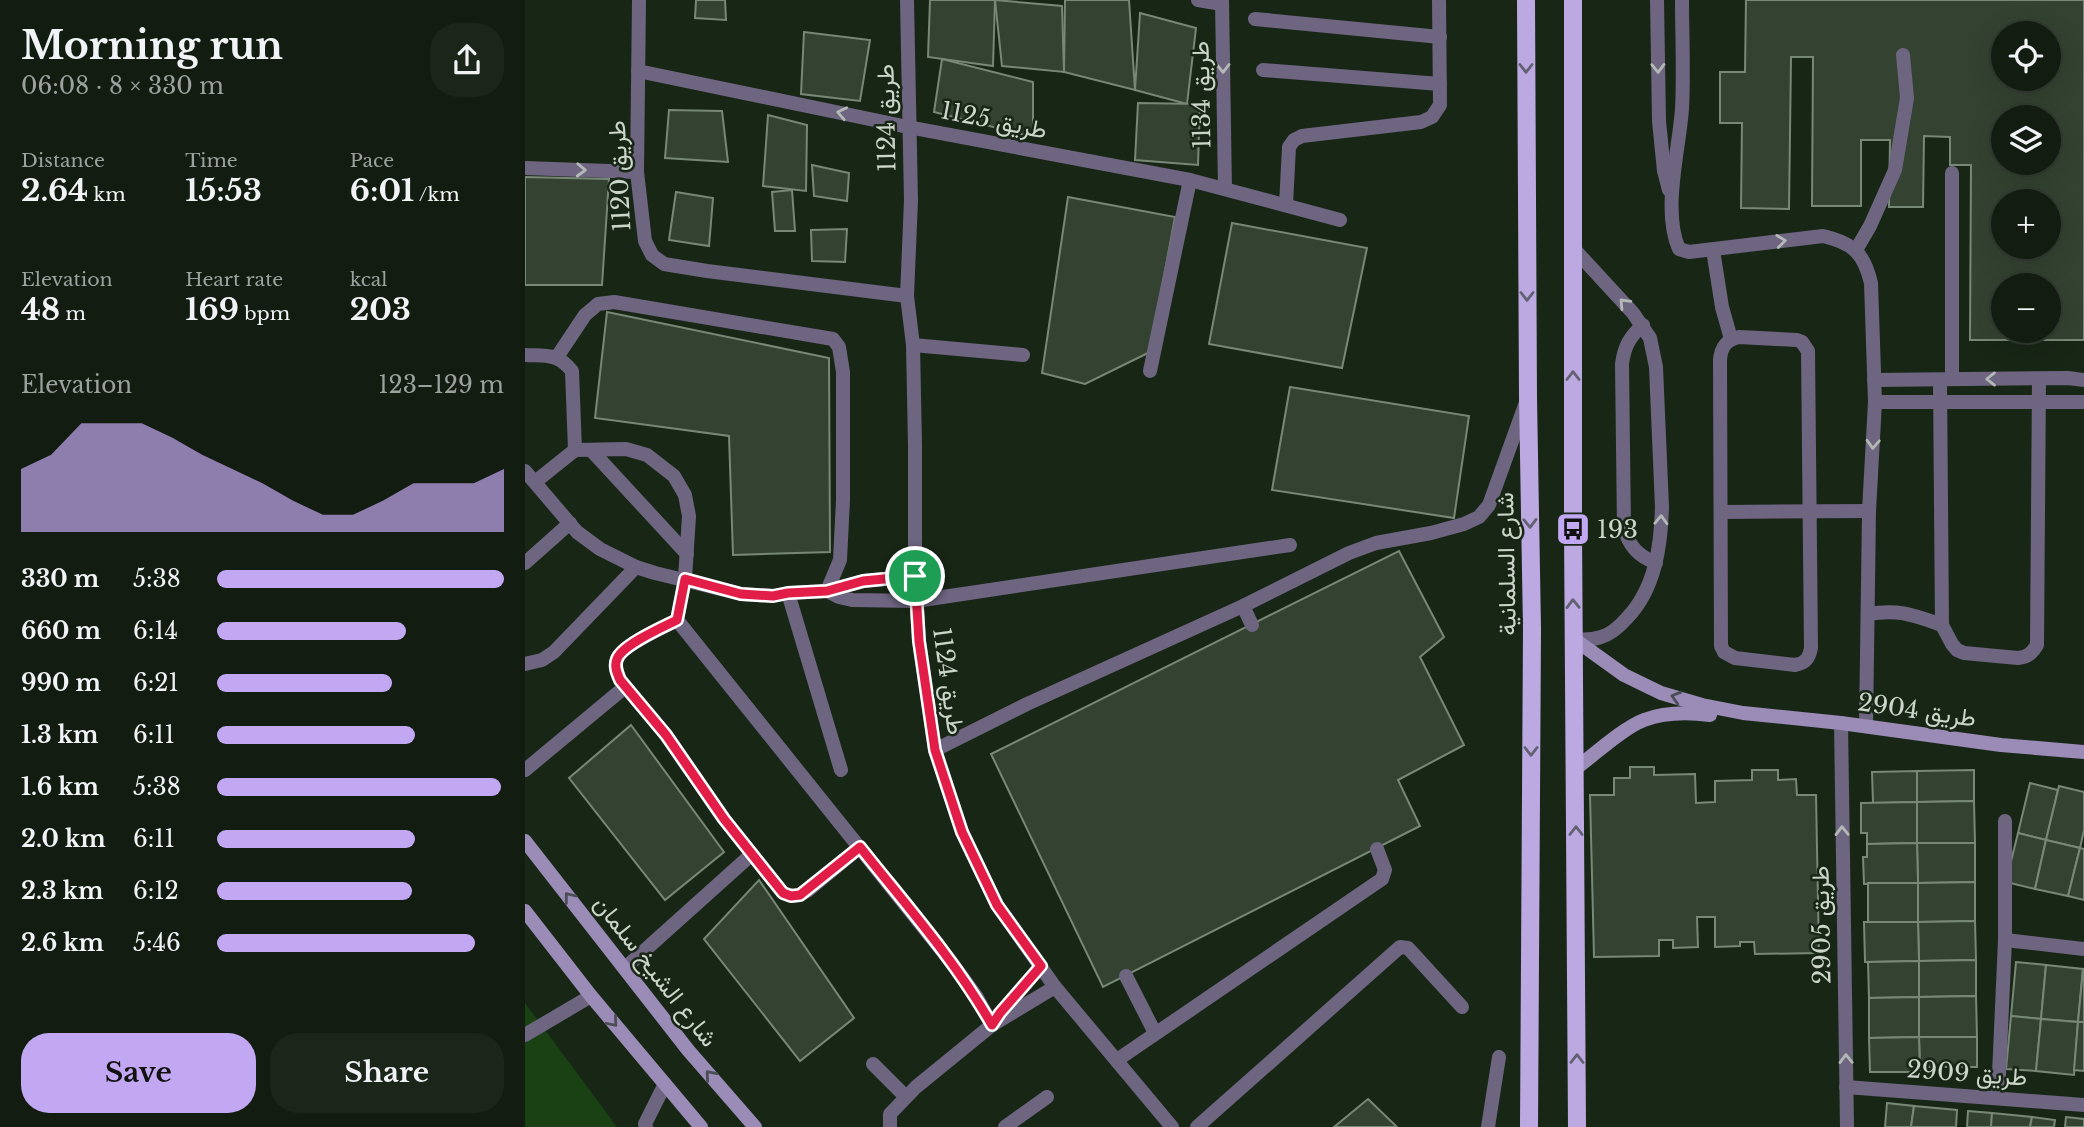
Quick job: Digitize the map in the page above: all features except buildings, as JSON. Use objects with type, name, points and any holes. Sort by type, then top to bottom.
[{"type":"main road","name":"شارع السلمانية","points":[[1526,0],[1532,629],[1529,1127]]},
{"type":"main road","points":[[1573,0],[1577,1127]]},
{"type":"street","name":"طريق 1120","points":[[639,0],[637,172],[645,241],[652,255],[664,264],[707,271],[907,296]]},
{"type":"street","name":"طريق 1124","points":[[907,0],[911,200],[907,296],[913,345],[915,576],[935,750],[962,832],[997,905],[1055,986],[1172,1127]]},
{"type":"street","points":[[1198,0],[1222,2]]},
{"type":"street","points":[[1286,205],[1289,147],[1294,139],[1421,122],[1433,117],[1440,106],[1439,0]]},
{"type":"street","points":[[1657,0],[1659,121],[1664,171],[1672,199]]},
{"type":"street","points":[[1682,0],[1683,92],[1672,199],[1674,239],[1679,249],[1689,252],[1713,250],[1823,236],[1841,240],[1856,250],[1866,265],[1871,283],[1875,402],[1869,511],[1866,726]]},
{"type":"street","name":"طريق 1134","points":[[1222,2],[1225,189]]},
{"type":"street","points":[[1255,19],[1440,37]]},
{"type":"street","points":[[1856,250],[1895,170],[1907,98],[1903,55]]},
{"type":"street","points":[[1263,70],[1440,84]]},
{"type":"street","name":"طريق 1125","points":[[638,71],[908,127],[1190,180],[1340,220]]},
{"type":"street","points":[[525,168],[637,172]]},
{"type":"street","points":[[1952,173],[1946,379],[1940,402],[1941,625],[1952,644],[1964,653],[2018,658],[2027,657],[2037,645],[2039,379]]},
{"type":"street","points":[[1150,371],[1190,180]]},
{"type":"street","points":[[1574,250],[1643,325],[1650,338],[1656,367],[1662,506],[1656,563],[1637,608],[1618,628],[1603,637],[1574,639]]},
{"type":"street","points":[[1713,250],[1722,307],[1731,339]]},
{"type":"street","points":[[557,357],[585,315],[598,304],[614,302],[833,339],[839,347],[843,372],[843,513],[840,560],[827,591]]},
{"type":"street","points":[[1643,325],[1634,332],[1623,352],[1624,528],[1637,553],[1656,563]]},
{"type":"street","points":[[1731,339],[1792,339],[1802,342],[1808,357],[1811,648],[1807,660],[1795,665],[1735,658],[1729,656],[1721,646],[1720,360],[1724,344],[1731,339]]},
{"type":"street","points":[[913,345],[1023,355]]},
{"type":"street","points":[[525,355],[557,357],[572,371],[575,450]]},
{"type":"street","points":[[1874,380],[2084,380]]},
{"type":"street","points":[[935,750],[1027,704],[1243,606],[1349,553],[1376,543],[1464,524],[1479,517],[1489,505],[1528,398]]},
{"type":"street","points":[[1875,402],[2084,402]]},
{"type":"street","points":[[860,847],[807,891],[791,896],[783,893],[724,819],[666,735],[625,687],[616,670],[616,659],[623,650],[677,620],[685,579],[689,516],[685,495],[674,476],[647,455],[626,449],[575,450],[530,477],[577,532],[600,549],[655,573],[685,579],[741,594],[773,596],[827,591],[863,581],[915,576]]},
{"type":"street","points":[[591,450],[687,554]]},
{"type":"street","points":[[1722,512],[1869,511]]},
{"type":"street","points":[[525,562],[570,523]]},
{"type":"street","points":[[827,591],[852,600],[916,601],[1290,545]]},
{"type":"street","points":[[525,664],[542,660],[554,652],[636,567]]},
{"type":"street","points":[[788,593],[841,770]]},
{"type":"street","points":[[1243,606],[1252,625]]},
{"type":"street","points":[[1868,614],[1914,614],[1941,625]]},
{"type":"street","points":[[677,620],[952,962],[992,1025]]},
{"type":"street","name":"طريق 2904","points":[[1574,639],[1623,675],[1661,693],[1702,705],[1743,713],[1866,726],[2001,745],[2084,752]]},
{"type":"street","points":[[525,770],[625,687]]},
{"type":"street","name":"طريق 2904","points":[[1575,769],[1642,720],[1667,714],[1719,716],[1743,713]]},
{"type":"street","name":"طريق 2905","points":[[1841,723],[1847,1127]]},
{"type":"street","points":[[1998,1097],[2005,940],[2005,821]]},
{"type":"street","name":"شارع الشيخ سلمان","points":[[525,841],[688,1050],[755,1127]]},
{"type":"street","points":[[1117,1060],[1382,879],[1385,870],[1377,849]]},
{"type":"street","points":[[625,968],[752,854]]},
{"type":"street","points":[[525,911],[591,996],[701,1127]]},
{"type":"street","points":[[2005,940],[2084,949]]},
{"type":"street","points":[[1197,1127],[1400,947],[1408,948],[1462,1007]]},
{"type":"street","points":[[992,1025],[1041,966]]},
{"type":"street","points":[[1126,976],[1155,1033]]},
{"type":"street","points":[[890,1127],[890,1114],[905,1097],[992,1025],[1055,986]]},
{"type":"street","points":[[525,1035],[591,996]]},
{"type":"street","points":[[1488,1127],[1499,1057]]},
{"type":"street","points":[[873,1064],[905,1097]]},
{"type":"street","points":[[646,1127],[665,1084]]},
{"type":"street","name":"طريق 2909","points":[[1846,1087],[2084,1105]]},
{"type":"street","points":[[1005,1127],[1047,1097]]},
{"type":"green space","points":[[525,1003],[617,1127],[525,1127]]},
{"type":"place","name":"193","points":[[1573,529]]},
{"type":"route","points":[[915,576],[919,641],[935,750],[962,832],[997,905],[1041,966],[992,1025],[952,962],[860,847],[807,891],[791,896],[783,893],[724,819],[666,735],[620,680],[616,670],[616,659],[623,650],[677,620],[685,579],[741,594],[773,596],[827,591],[851,583],[915,576]]}]
